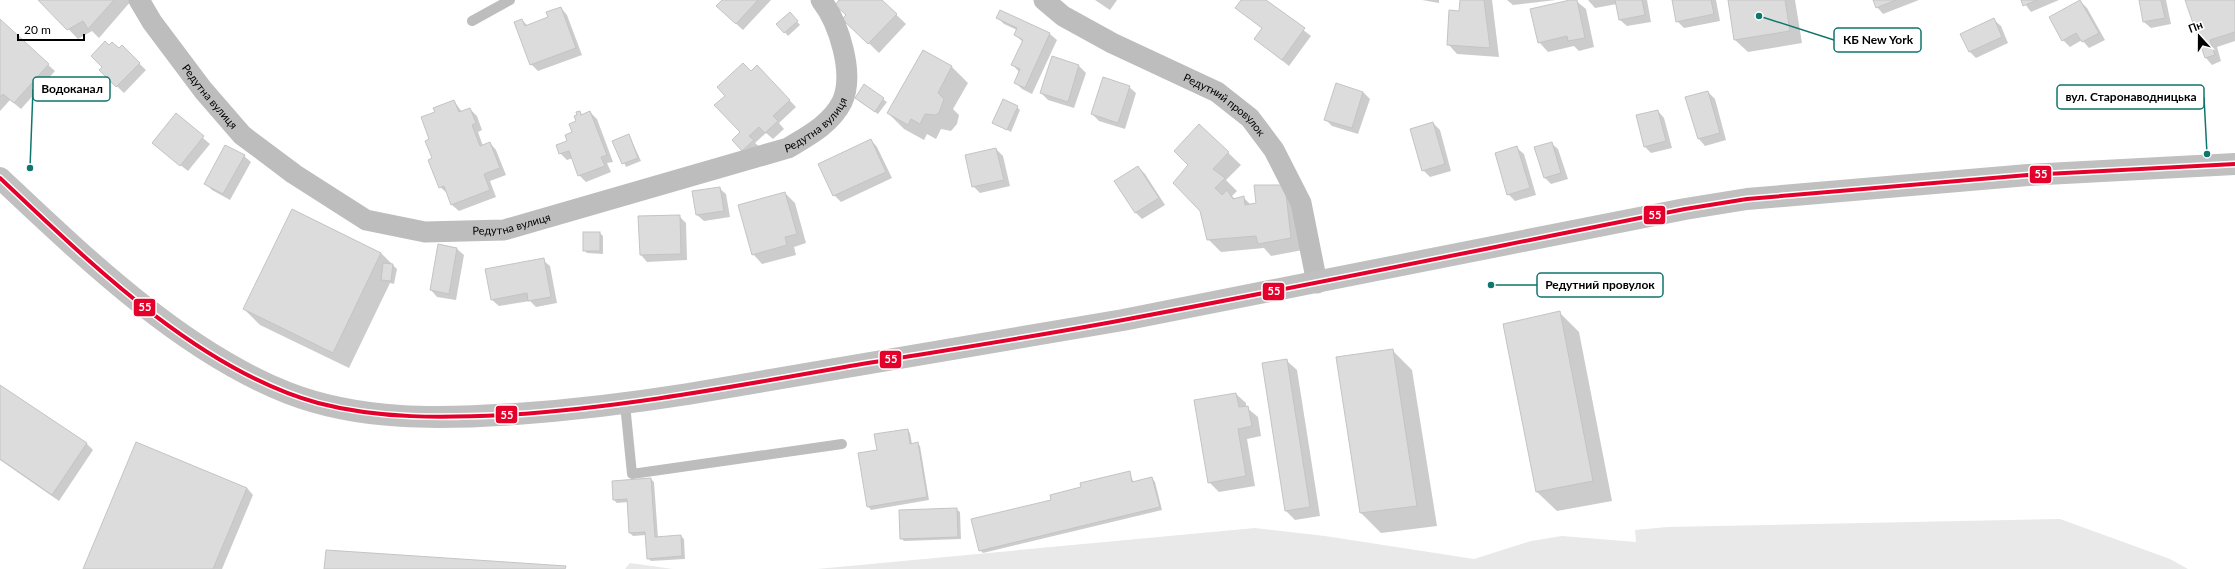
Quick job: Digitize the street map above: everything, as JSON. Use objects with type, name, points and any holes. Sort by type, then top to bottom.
[{"type":"main road","points":[[0,178],[66,238],[163,320],[233,366],[288,393],[360,412],[447,418],[625,404],[1123,320],[1317,283],[1685,209],[1747,199],[2028,175],[2235,164]]},
{"type":"street","name":"Редутна вулиця","points":[[140,0],[152,22],[203,90],[242,136],[294,174],[366,220],[425,232],[504,230],[788,148],[822,127],[842,102],[846,78],[843,50],[837,26],[821,0]]},
{"type":"street","name":"Редутний провулок","points":[[1044,0],[1064,16],[1112,43],[1216,92],[1250,118],[1274,150],[1301,203],[1317,283]]},
{"type":"lane","points":[[472,21],[510,0]]},
{"type":"lane","points":[[625,404],[632,474],[842,444]]},
{"type":"shaded area","points":[[2060,519],[2170,559],[2188,569],[817,569],[1255,528],[1325,536],[1474,559],[1531,541],[1562,536],[1636,542],[1635,530],[1667,527]]},
{"type":"shaded area","points":[[630,563],[673,569],[625,569]]},
{"type":"building","points":[[38,0],[114,0],[88,29],[83,21],[67,30]]},
{"type":"building","points":[[722,0],[758,0],[736,24],[716,6]]},
{"type":"building","points":[[839,0],[882,0],[897,14],[868,44],[842,19],[846,15],[835,5]]},
{"type":"building","points":[[1241,0],[1266,0],[1305,28],[1282,60],[1254,39],[1262,28],[1235,8]]},
{"type":"building","points":[[1460,0],[1484,0],[1490,48],[1447,45],[1449,10],[1459,11]]},
{"type":"building","points":[[1570,0],[1577,0],[1585,38],[1568,41],[1567,36],[1538,43],[1530,9]]},
{"type":"building","points":[[1615,0],[1642,0],[1645,15],[1619,20]]},
{"type":"building","points":[[1672,0],[1711,0],[1714,14],[1676,22]]},
{"type":"building","points":[[1728,0],[1785,0],[1790,31],[1734,40]]},
{"type":"building","points":[[1873,0],[1896,0],[1876,8]]},
{"type":"building","points":[[2021,0],[2037,0],[2023,6]]},
{"type":"building","points":[[2080,0],[2099,33],[2082,42],[2076,33],[2062,41],[2049,17]]},
{"type":"building","points":[[2139,0],[2161,0],[2165,18],[2143,22]]},
{"type":"building","points":[[2185,0],[2235,0],[2235,32],[2210,40],[2215,55],[2205,58]]},
{"type":"building","points":[[561,7],[576,48],[530,65],[514,22],[522,19],[525,26],[548,17],[546,12]]},
{"type":"building","points":[[1000,10],[1050,33],[1025,88],[1014,83],[1020,69],[1011,65],[1023,40],[1014,35],[1017,28],[996,18]]},
{"type":"building","points":[[790,12],[798,21],[784,33],[776,24]]},
{"type":"building","points":[[1994,18],[2002,37],[1969,52],[1960,34]]},
{"type":"building","points":[[0,19],[49,64],[14,103],[3,94],[0,97]]},
{"type":"building","points":[[105,41],[109,45],[112,42],[119,48],[122,45],[140,63],[116,87],[99,70],[102,67],[91,56]]},
{"type":"building","points":[[923,50],[952,66],[938,93],[944,99],[939,113],[935,115],[925,114],[920,124],[911,119],[908,125],[887,113]]},
{"type":"building","points":[[1052,56],[1079,65],[1068,102],[1040,93]]},
{"type":"building","points":[[743,63],[751,71],[757,65],[790,100],[773,116],[778,121],[765,133],[759,127],[749,136],[754,140],[742,151],[732,140],[740,132],[714,105],[725,96],[717,87]]},
{"type":"building","points":[[1103,77],[1130,86],[1118,123],[1091,114]]},
{"type":"building","points":[[1336,83],[1363,92],[1352,128],[1324,120]]},
{"type":"building","points":[[864,84],[884,98],[875,112],[855,98]]},
{"type":"building","points":[[1708,91],[1720,133],[1698,139],[1685,97]]},
{"type":"building","points":[[1003,99],[1018,106],[1007,130],[992,123]]},
{"type":"building","points":[[454,100],[459,112],[470,108],[476,123],[472,125],[480,146],[490,142],[500,168],[484,174],[490,190],[451,205],[444,186],[439,188],[428,160],[432,158],[425,141],[429,139],[421,117],[435,112],[433,108]]},
{"type":"building","points":[[1658,110],[1666,141],[1644,147],[1636,115]]},
{"type":"building","points":[[580,111],[581,115],[590,111],[607,155],[601,157],[605,166],[578,176],[569,151],[559,154],[556,145],[567,141],[565,135],[572,132],[569,124],[576,121],[574,116],[577,115],[576,112]]},
{"type":"building","points":[[176,113],[204,136],[180,166],[152,143]]},
{"type":"building","points":[[1433,122],[1445,164],[1422,171],[1410,129]]},
{"type":"building","points":[[1199,124],[1229,152],[1213,169],[1225,178],[1215,188],[1222,195],[1227,190],[1233,199],[1244,196],[1245,205],[1256,203],[1254,185],[1285,185],[1291,238],[1258,244],[1256,236],[1207,240],[1200,211],[1173,183],[1188,165],[1174,151]]},
{"type":"building","points":[[629,134],[638,158],[622,164],[612,141]]},
{"type":"building","points":[[871,139],[886,172],[833,196],[818,164]]},
{"type":"building","points":[[1552,142],[1561,173],[1544,178],[1534,147]]},
{"type":"building","points":[[225,145],[245,155],[223,194],[204,184]]},
{"type":"building","points":[[1517,146],[1530,188],[1507,195],[1495,153]]},
{"type":"building","points":[[996,148],[1004,180],[972,187],[965,155]]},
{"type":"building","points":[[1138,166],[1159,198],[1135,213],[1114,181]]},
{"type":"building","points":[[720,187],[724,211],[696,215],[692,191]]},
{"type":"building","points":[[785,192],[797,234],[785,237],[787,245],[752,255],[738,205]]},
{"type":"building","points":[[292,209],[381,253],[333,353],[243,309]]},
{"type":"building","points":[[680,215],[681,254],[640,255],[638,216]]},
{"type":"building","points":[[583,232],[600,232],[600,251],[583,251]]},
{"type":"building","points":[[438,244],[457,248],[449,294],[430,290]]},
{"type":"building","points":[[544,258],[551,297],[528,301],[527,293],[491,300],[485,269]]},
{"type":"building","points":[[383,263],[393,264],[391,281],[381,280]]},
{"type":"building","points":[[1560,311],[1593,481],[1536,492],[1503,324]]},
{"type":"building","points":[[1393,349],[1417,506],[1360,513],[1336,357]]},
{"type":"building","points":[[1287,359],[1310,507],[1285,511],[1262,363]]},
{"type":"building","points":[[0,385],[87,443],[52,495],[0,459]]},
{"type":"building","points":[[1236,393],[1239,407],[1248,406],[1252,426],[1238,429],[1246,476],[1208,483],[1194,400]]},
{"type":"building","points":[[908,429],[910,444],[918,442],[927,497],[867,507],[858,453],[877,450],[874,434]]},
{"type":"building","points":[[136,442],[247,488],[213,569],[83,569]]},
{"type":"building","points":[[1130,471],[1132,482],[1152,477],[1160,507],[979,551],[971,519],[1051,500],[1050,495],[1081,487],[1080,483]]},
{"type":"building","points":[[651,478],[655,537],[681,535],[682,556],[647,559],[645,532],[629,533],[627,499],[613,500],[612,481]]},
{"type":"building","points":[[957,508],[958,537],[900,539],[899,510]]},
{"type":"building","points":[[326,550],[566,566],[565,569],[324,569]]},
{"type":"transit line","name":"55","points":[[0,178],[70,244],[147,310],[230,366],[274,387],[318,403],[388,415],[458,417],[548,412],[635,402],[1021,338],[1264,293],[1685,209],[1747,199],[2028,175],[2235,164]]},
{"type":"place","name":"КБ New York","points":[[1759,16]]},
{"type":"place","name":"вул. Старонаводницька","points":[[2207,154]]},
{"type":"place","name":"Водоканал","points":[[30,168]]},
{"type":"place","name":"Редутний провулок","points":[[1491,285]]}]
